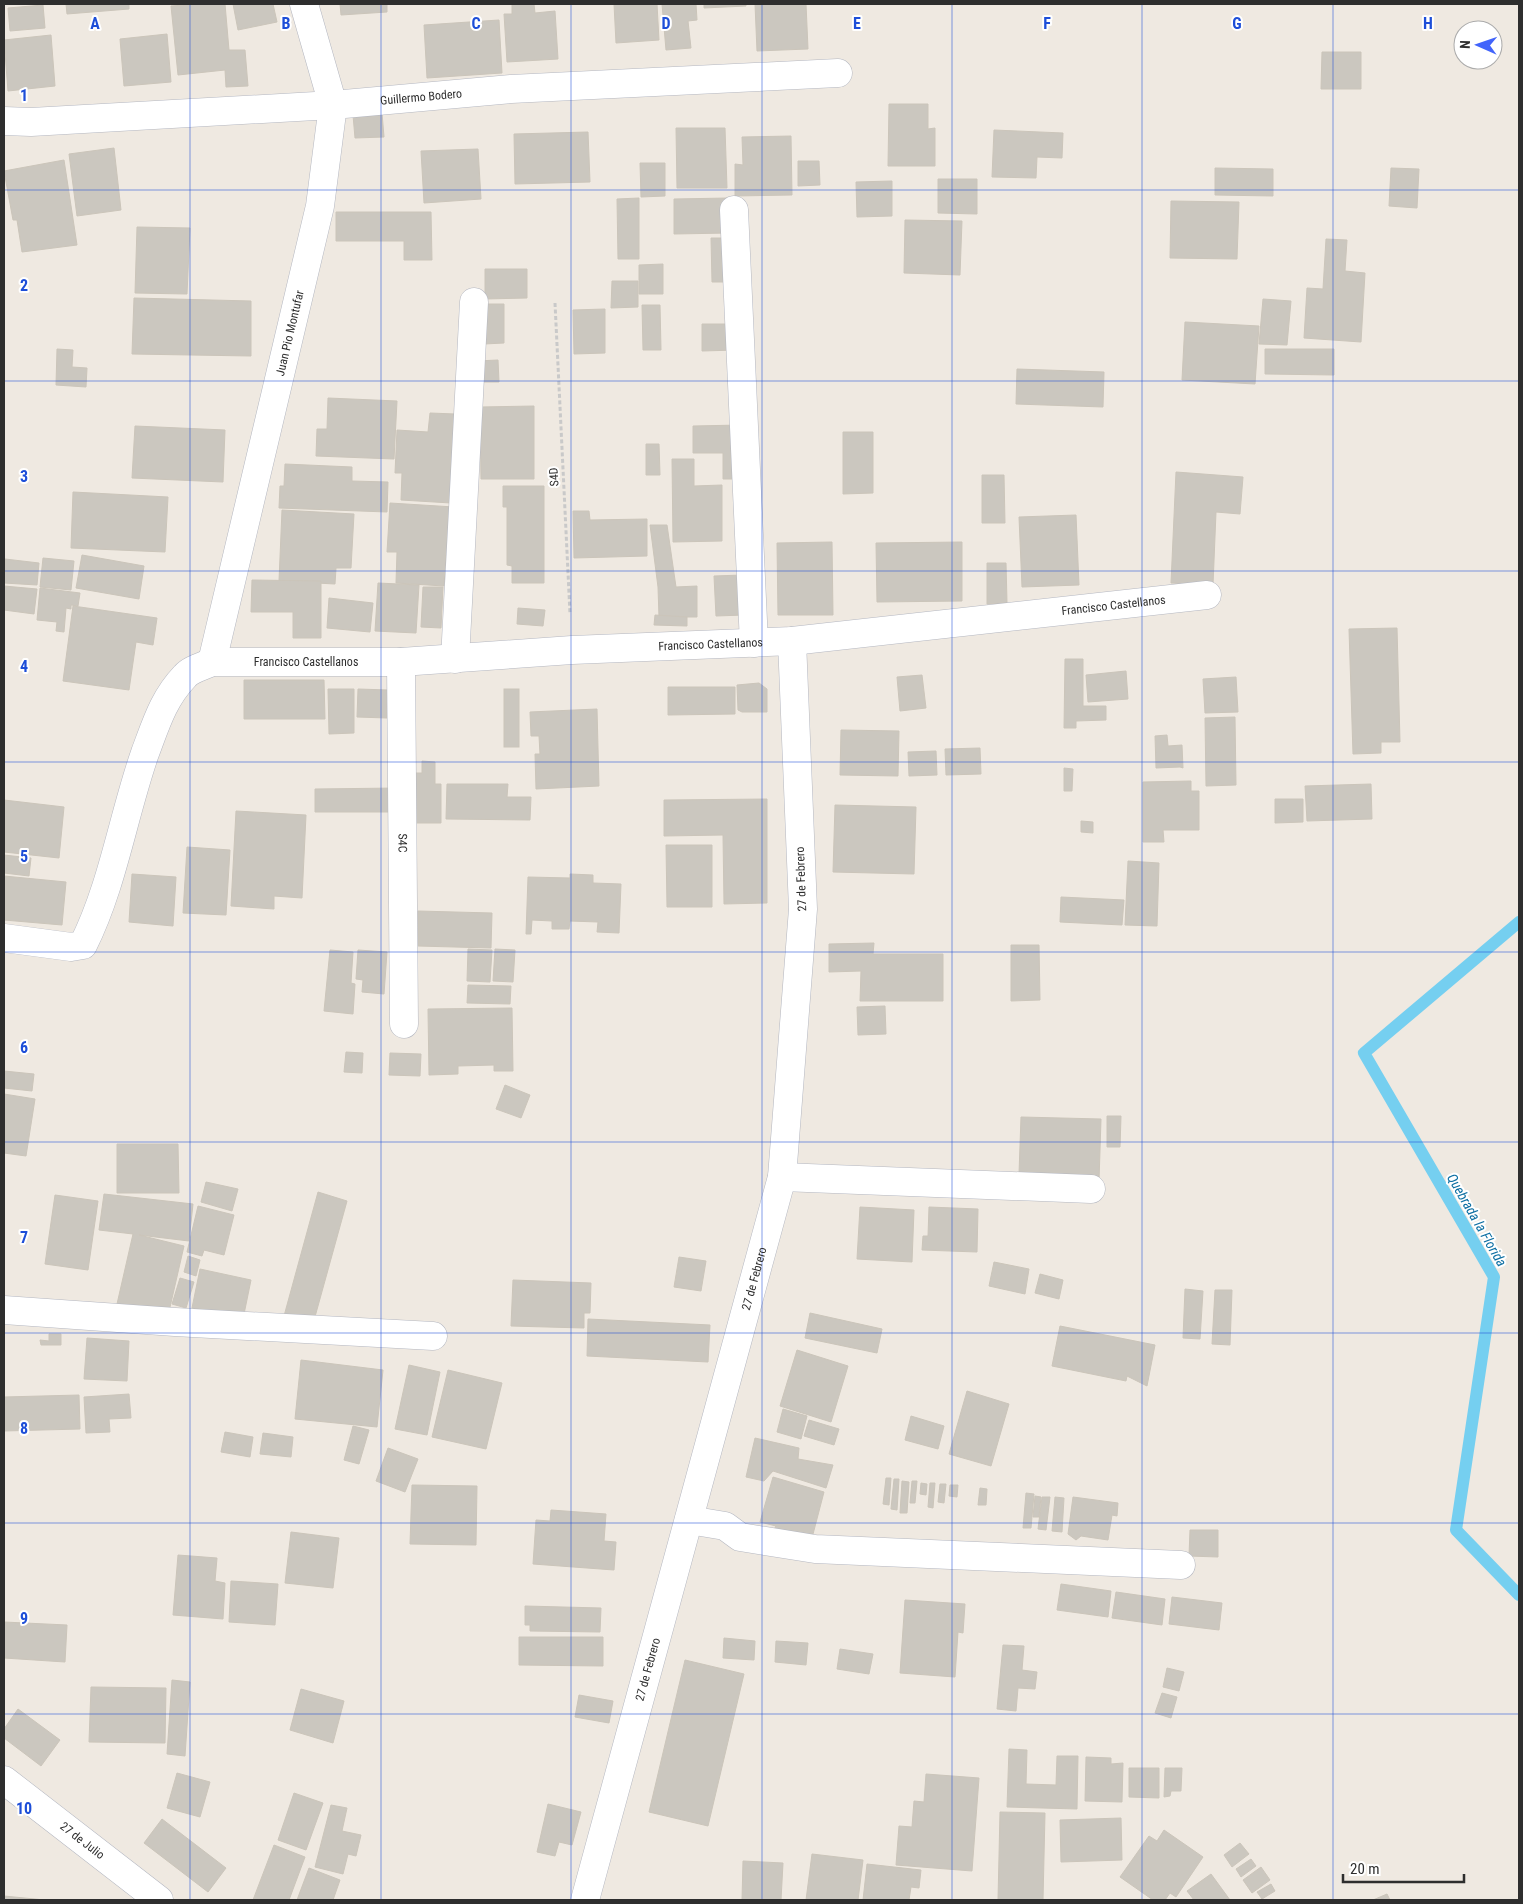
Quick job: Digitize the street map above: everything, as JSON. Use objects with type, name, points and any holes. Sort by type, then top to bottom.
[{"type":"street","name":"Juan Pio Montufar","points":[[212,662],[320,206],[333,105],[304,4]]},
{"type":"street","name":"Guillermo Bodero","points":[[4,121],[32,122],[333,105],[510,88],[838,73]]},
{"type":"street","points":[[734,210],[754,643]]},
{"type":"street","points":[[455,659],[474,302]]},
{"type":"street","name":"Francisco Castellanos","points":[[212,662],[402,662],[572,650],[792,641],[1207,595]]},
{"type":"street","name":"27 de Febrero","points":[[585,1900],[782,1177],[803,909],[792,641]]},
{"type":"street","points":[[4,938],[71,947],[83,945],[92,928],[102,898],[137,777],[161,709],[186,674],[212,662]]},
{"type":"street","name":"S4C","points":[[402,662],[404,1024]]},
{"type":"street","points":[[782,1177],[1090,1189]]},
{"type":"street","points":[[4,1310],[185,1323],[434,1336]]},
{"type":"street","points":[[689,1520],[725,1526],[740,1537],[815,1549],[1181,1565]]},
{"type":"street","name":"27 de Julio","points":[[4,1780],[160,1900]]},
{"type":"path","name":"S4D","points":[[554,303],[572,650]]},
{"type":"building","points":[[66,4],[129,4],[129,9],[67,14]]},
{"type":"building","points":[[225,4],[229,50],[245,50],[248,86],[226,87],[225,70],[178,75],[171,6]]},
{"type":"building","points":[[233,4],[273,4],[277,22],[238,30]]},
{"type":"building","points":[[340,4],[387,4],[387,12],[341,15]]},
{"type":"building","points":[[512,4],[534,4],[535,13],[555,11],[558,59],[507,62],[504,14],[512,14]]},
{"type":"building","points":[[614,4],[657,4],[659,40],[616,43]]},
{"type":"building","points":[[662,4],[696,4],[697,20],[688,21],[691,48],[666,50]]},
{"type":"building","points":[[704,4],[746,4],[746,6],[704,8]]},
{"type":"building","points":[[755,4],[806,4],[808,49],[757,51]]},
{"type":"building","points":[[43,5],[45,28],[10,31],[8,8]]},
{"type":"building","points":[[499,20],[502,73],[427,78],[424,25]]},
{"type":"building","points":[[167,34],[171,82],[124,86],[120,39]]},
{"type":"building","points":[[51,35],[55,86],[8,91],[4,40]]},
{"type":"building","points":[[1322,52],[1361,52],[1361,89],[1321,89]]},
{"type":"building","points":[[889,104],[928,104],[928,129],[935,128],[935,166],[888,166]]},
{"type":"building","points":[[382,113],[384,137],[355,138],[353,115]]},
{"type":"building","points":[[676,128],[725,128],[727,188],[677,188]]},
{"type":"building","points":[[994,130],[1063,133],[1062,158],[1037,157],[1036,178],[992,177]]},
{"type":"building","points":[[588,132],[590,182],[515,184],[514,134]]},
{"type":"building","points":[[791,136],[792,195],[735,196],[735,164],[743,165],[742,137]]},
{"type":"building","points":[[114,148],[121,210],[77,216],[69,154]]},
{"type":"building","points":[[478,149],[481,199],[424,203],[421,151]]},
{"type":"building","points":[[64,160],[77,245],[22,252],[17,220],[13,220],[4,171]]},
{"type":"building","points":[[798,161],[819,161],[820,185],[798,186]]},
{"type":"building","points":[[640,163],[665,163],[665,196],[641,197]]},
{"type":"building","points":[[1215,168],[1273,169],[1273,196],[1215,195]]},
{"type":"building","points":[[1391,168],[1419,169],[1417,208],[1389,206]]},
{"type":"building","points":[[938,179],[977,179],[977,214],[938,213]]},
{"type":"building","points":[[892,181],[892,216],[857,217],[856,182]]},
{"type":"building","points":[[639,198],[639,259],[618,259],[617,199]]},
{"type":"building","points":[[728,198],[728,233],[674,234],[674,199]]},
{"type":"building","points":[[1171,201],[1239,202],[1237,259],[1170,258]]},
{"type":"building","points":[[336,212],[431,212],[432,260],[404,260],[404,241],[336,241]]},
{"type":"building","points":[[905,220],[962,221],[960,275],[904,273]]},
{"type":"building","points":[[137,227],[190,228],[187,294],[135,293]]},
{"type":"building","points":[[711,238],[732,238],[732,282],[712,282]]},
{"type":"building","points":[[1326,239],[1347,240],[1345,271],[1365,273],[1361,342],[1304,338],[1307,288],[1323,289]]},
{"type":"building","points":[[663,264],[663,294],[639,294],[639,265]]},
{"type":"building","points":[[485,269],[527,269],[527,298],[485,299]]},
{"type":"building","points":[[612,281],[638,281],[638,307],[611,308]]},
{"type":"building","points":[[134,298],[251,301],[251,356],[132,354]]},
{"type":"building","points":[[1263,299],[1291,301],[1287,345],[1259,344]]},
{"type":"building","points":[[484,304],[504,304],[504,343],[484,344]]},
{"type":"building","points":[[642,305],[660,305],[661,350],[643,350]]},
{"type":"building","points":[[605,309],[605,353],[574,354],[573,310]]},
{"type":"building","points":[[1185,322],[1259,326],[1255,384],[1182,380]]},
{"type":"building","points":[[702,324],[737,324],[736,350],[702,351]]},
{"type":"building","points":[[57,349],[73,350],[72,367],[87,368],[86,387],[56,385]]},
{"type":"building","points":[[1265,349],[1334,349],[1334,375],[1265,374]]},
{"type":"building","points":[[498,360],[499,382],[478,382],[477,361]]},
{"type":"building","points":[[1017,369],[1104,372],[1103,407],[1016,404]]},
{"type":"building","points":[[328,398],[397,401],[394,459],[316,456],[317,429],[327,429]]},
{"type":"building","points":[[534,406],[534,479],[481,479],[480,407]]},
{"type":"building","points":[[430,413],[455,414],[451,503],[401,500],[402,473],[395,473],[397,430],[428,432]]},
{"type":"building","points":[[741,425],[742,479],[723,479],[723,453],[693,453],[693,426]]},
{"type":"building","points":[[135,426],[225,430],[223,482],[132,478]]},
{"type":"building","points":[[843,432],[873,432],[873,493],[843,494]]},
{"type":"building","points":[[646,444],[659,444],[660,475],[646,475]]},
{"type":"building","points":[[672,459],[694,459],[694,486],[722,485],[722,541],[673,542]]},
{"type":"building","points":[[285,464],[352,467],[352,481],[388,482],[387,512],[279,508],[280,486],[284,486]]},
{"type":"building","points":[[1176,472],[1243,477],[1240,514],[1216,512],[1213,585],[1171,583]]},
{"type":"building","points":[[982,475],[1004,475],[1005,523],[982,523]]},
{"type":"building","points":[[503,486],[544,486],[544,583],[512,583],[512,566],[507,565],[507,507],[503,507]]},
{"type":"building","points":[[73,492],[168,497],[165,552],[71,548]]},
{"type":"building","points":[[390,503],[454,507],[452,555],[446,555],[444,586],[396,583],[397,552],[387,552]]},
{"type":"building","points":[[282,510],[354,514],[351,568],[336,568],[335,584],[279,581]]},
{"type":"building","points":[[573,511],[589,511],[590,520],[647,519],[647,556],[574,558]]},
{"type":"building","points":[[1076,515],[1079,585],[1022,587],[1019,517]]},
{"type":"building","points":[[650,525],[667,525],[676,587],[697,586],[697,617],[659,617],[658,587]]},
{"type":"building","points":[[832,542],[833,615],[778,615],[777,543]]},
{"type":"building","points":[[962,542],[962,601],[877,602],[876,543]]},
{"type":"building","points":[[82,555],[144,566],[139,599],[76,588]]},
{"type":"building","points":[[43,558],[74,561],[71,590],[40,587]]},
{"type":"building","points":[[5,559],[39,563],[37,585],[4,583]]},
{"type":"building","points":[[987,563],[1006,563],[1007,603],[987,604]]},
{"type":"building","points":[[742,575],[744,615],[716,616],[714,576]]},
{"type":"building","points":[[252,580],[321,581],[321,638],[293,638],[293,612],[251,612]]},
{"type":"building","points":[[378,583],[419,585],[416,633],[375,631]]},
{"type":"building","points":[[4,586],[37,589],[34,614],[4,610]]},
{"type":"building","points":[[423,587],[443,587],[441,628],[421,627]]},
{"type":"building","points":[[40,588],[80,593],[78,606],[71,605],[71,609],[66,608],[64,632],[56,631],[57,622],[37,620]]},
{"type":"building","points":[[329,598],[373,603],[370,632],[327,628]]},
{"type":"building","points":[[73,606],[157,618],[153,645],[136,642],[129,690],[63,681]]},
{"type":"building","points":[[518,608],[545,610],[543,626],[517,624]]},
{"type":"building","points":[[655,615],[687,617],[687,626],[654,625]]},
{"type":"building","points":[[1397,628],[1400,742],[1381,742],[1381,753],[1353,754],[1349,629]]},
{"type":"building","points":[[1065,659],[1083,659],[1083,706],[1106,706],[1106,720],[1076,721],[1076,728],[1064,728]]},
{"type":"building","points":[[1126,671],[1128,699],[1088,702],[1086,675]]},
{"type":"building","points":[[922,675],[926,708],[900,711],[897,677]]},
{"type":"building","points":[[1236,677],[1238,712],[1205,713],[1203,679]]},
{"type":"building","points":[[244,680],[324,680],[325,719],[244,719]]},
{"type":"building","points":[[759,683],[767,689],[767,712],[742,712],[738,710],[737,685]]},
{"type":"building","points":[[668,687],[735,687],[735,714],[668,715]]},
{"type":"building","points":[[328,689],[354,689],[354,733],[329,734]]},
{"type":"building","points":[[358,689],[388,690],[387,718],[357,717]]},
{"type":"building","points":[[504,689],[519,689],[519,747],[504,747]]},
{"type":"building","points":[[597,709],[599,786],[536,789],[535,754],[540,754],[539,736],[531,736],[530,712]]},
{"type":"building","points":[[1235,717],[1236,785],[1206,786],[1205,718]]},
{"type":"building","points":[[841,730],[899,731],[898,776],[840,775]]},
{"type":"building","points":[[1167,735],[1168,746],[1182,745],[1183,768],[1156,768],[1155,736]]},
{"type":"building","points":[[980,748],[981,774],[946,775],[945,749]]},
{"type":"building","points":[[936,751],[937,775],[909,776],[908,752]]},
{"type":"building","points":[[422,761],[435,762],[435,784],[441,784],[441,823],[410,823],[410,773],[422,773]]},
{"type":"building","points":[[1064,768],[1073,769],[1072,791],[1064,791]]},
{"type":"building","points":[[1191,781],[1191,791],[1199,791],[1199,830],[1163,830],[1164,842],[1143,842],[1143,782]]},
{"type":"building","points":[[447,784],[508,784],[507,797],[531,797],[530,820],[446,819]]},
{"type":"building","points":[[1371,784],[1372,819],[1307,821],[1305,786]]},
{"type":"building","points":[[397,788],[398,812],[315,812],[315,789]]},
{"type":"building","points":[[767,799],[767,903],[724,904],[723,835],[664,836],[664,800]]},
{"type":"building","points":[[1275,799],[1303,799],[1303,822],[1275,823]]},
{"type":"building","points":[[4,800],[64,807],[59,858],[4,852]]},
{"type":"building","points":[[835,805],[916,807],[914,874],[833,872]]},
{"type":"building","points":[[236,811],[306,815],[302,898],[274,896],[274,909],[231,906]]},
{"type":"building","points":[[1081,821],[1093,822],[1093,833],[1081,832]]},
{"type":"building","points":[[666,845],[712,845],[712,907],[667,907]]},
{"type":"building","points":[[187,847],[230,850],[226,915],[183,913]]},
{"type":"building","points":[[4,855],[31,858],[29,876],[4,873]]},
{"type":"building","points":[[1128,861],[1159,863],[1157,926],[1125,925]]},
{"type":"building","points":[[132,874],[176,877],[173,926],[129,922]]},
{"type":"building","points":[[570,874],[593,875],[593,883],[621,884],[619,933],[597,932],[598,922],[570,921],[569,929],[552,929],[552,921],[532,920],[531,934],[526,934],[528,877],[570,878]]},
{"type":"building","points":[[4,876],[66,882],[62,925],[4,920]]},
{"type":"building","points":[[1061,897],[1124,900],[1122,925],[1060,922]]},
{"type":"building","points":[[418,911],[492,913],[491,948],[418,946]]},
{"type":"building","points":[[874,943],[873,954],[943,954],[943,1001],[860,1001],[861,971],[829,972],[829,944]]},
{"type":"building","points":[[1011,945],[1039,945],[1040,1000],[1011,1001]]},
{"type":"building","points":[[468,949],[492,950],[490,982],[467,981]]},
{"type":"building","points":[[495,949],[515,950],[513,982],[493,981]]},
{"type":"building","points":[[330,950],[353,952],[351,983],[355,984],[353,1014],[324,1011]]},
{"type":"building","points":[[358,950],[387,952],[384,994],[362,992],[363,980],[356,979]]},
{"type":"building","points":[[468,985],[511,986],[510,1004],[467,1003]]},
{"type":"building","points":[[885,1006],[886,1034],[858,1035],[857,1007]]},
{"type":"building","points":[[512,1008],[513,1071],[494,1071],[494,1065],[458,1066],[458,1074],[429,1075],[428,1009]]},
{"type":"building","points":[[346,1052],[363,1053],[362,1073],[344,1072]]},
{"type":"building","points":[[390,1053],[421,1054],[420,1076],[389,1075]]},
{"type":"building","points":[[4,1071],[34,1074],[32,1091],[4,1088]]},
{"type":"building","points":[[505,1085],[530,1095],[521,1118],[496,1109]]},
{"type":"building","points":[[4,1094],[35,1099],[26,1156],[4,1153]]},
{"type":"building","points":[[1107,1116],[1121,1116],[1120,1147],[1107,1147]]},
{"type":"building","points":[[1021,1117],[1101,1119],[1099,1181],[1019,1174]]},
{"type":"building","points":[[117,1144],[178,1144],[179,1193],[117,1193]]},
{"type":"building","points":[[206,1182],[238,1189],[232,1211],[201,1202]]},
{"type":"building","points":[[318,1192],[347,1201],[313,1324],[284,1316]]},
{"type":"building","points":[[104,1194],[193,1204],[189,1241],[139,1235],[184,1246],[168,1316],[117,1304],[133,1234],[99,1230]]},
{"type":"building","points":[[55,1195],[98,1201],[88,1270],[45,1264]]},
{"type":"building","points":[[198,1206],[234,1215],[224,1255],[204,1250],[202,1256],[187,1252]]},
{"type":"building","points":[[860,1207],[914,1210],[912,1262],[857,1259]]},
{"type":"building","points":[[929,1207],[978,1209],[977,1252],[922,1250],[923,1236],[928,1236]]},
{"type":"building","points":[[188,1256],[200,1260],[196,1276],[184,1272]]},
{"type":"building","points":[[679,1257],[706,1261],[701,1291],[674,1287]]},
{"type":"building","points":[[994,1262],[1029,1269],[1025,1294],[989,1286]]},
{"type":"building","points":[[200,1269],[251,1280],[243,1319],[192,1308]]},
{"type":"building","points":[[1040,1274],[1063,1280],[1059,1299],[1035,1293]]},
{"type":"building","points":[[180,1278],[194,1282],[186,1308],[172,1304]]},
{"type":"building","points":[[513,1280],[591,1283],[590,1313],[584,1313],[584,1328],[511,1326]]},
{"type":"building","points":[[1185,1289],[1203,1291],[1200,1339],[1183,1338]]},
{"type":"building","points":[[1215,1290],[1232,1290],[1230,1345],[1212,1344]]},
{"type":"building","points":[[810,1313],[882,1329],[877,1353],[805,1338]]},
{"type":"building","points":[[588,1319],[710,1325],[708,1362],[587,1356]]},
{"type":"building","points":[[1060,1326],[1155,1345],[1147,1386],[1127,1376],[1126,1381],[1052,1366]]},
{"type":"building","points":[[49,1334],[61,1334],[61,1345],[41,1345],[40,1340],[49,1341]]},
{"type":"building","points":[[87,1338],[129,1341],[127,1381],[84,1379]]},
{"type":"building","points":[[797,1350],[848,1366],[831,1422],[780,1406]]},
{"type":"building","points":[[301,1360],[383,1370],[377,1427],[295,1419]]},
{"type":"building","points":[[409,1365],[440,1372],[427,1435],[395,1429]]},
{"type":"building","points":[[448,1370],[502,1383],[486,1449],[432,1437]]},
{"type":"building","points":[[967,1391],[1009,1404],[991,1466],[949,1454]]},
{"type":"building","points":[[129,1394],[131,1418],[109,1419],[110,1432],[86,1433],[84,1397]]},
{"type":"building","points":[[79,1395],[80,1429],[4,1431],[4,1397]]},
{"type":"building","points":[[783,1409],[807,1416],[801,1439],[777,1432]]},
{"type":"building","points":[[911,1416],[944,1426],[938,1449],[905,1440]]},
{"type":"building","points":[[809,1420],[839,1429],[834,1445],[804,1436]]},
{"type":"building","points":[[353,1426],[369,1430],[359,1464],[344,1460]]},
{"type":"building","points":[[225,1432],[253,1437],[250,1457],[221,1452]]},
{"type":"building","points":[[263,1433],[293,1437],[291,1457],[260,1454]]},
{"type":"building","points":[[755,1438],[799,1448],[798,1459],[833,1465],[826,1488],[773,1471],[764,1481],[746,1477]]},
{"type":"building","points":[[388,1448],[418,1459],[405,1492],[376,1481]]},
{"type":"building","points":[[773,1477],[824,1492],[812,1538],[773,1531],[776,1526],[760,1522]]},
{"type":"building","points":[[886,1478],[891,1478],[889,1505],[883,1504]]},
{"type":"building","points":[[894,1479],[899,1479],[897,1510],[891,1509]]},
{"type":"building","points":[[902,1481],[909,1482],[907,1513],[900,1513]]},
{"type":"building","points":[[912,1481],[917,1481],[915,1503],[910,1503]]},
{"type":"building","points":[[921,1483],[927,1484],[926,1495],[920,1494]]},
{"type":"building","points":[[930,1483],[935,1483],[933,1508],[928,1507]]},
{"type":"building","points":[[940,1484],[946,1484],[944,1503],[938,1502]]},
{"type":"building","points":[[412,1485],[477,1486],[476,1545],[410,1544]]},
{"type":"building","points":[[950,1485],[958,1485],[957,1497],[949,1496]]},
{"type":"building","points":[[980,1488],[987,1489],[986,1505],[978,1505]]},
{"type":"building","points":[[1026,1493],[1034,1494],[1031,1528],[1023,1528]]},
{"type":"building","points":[[1035,1496],[1041,1497],[1039,1517],[1033,1517]]},
{"type":"building","points":[[1042,1497],[1050,1497],[1046,1530],[1038,1529]]},
{"type":"building","points":[[1055,1497],[1064,1498],[1062,1532],[1052,1531]]},
{"type":"building","points":[[1073,1497],[1118,1503],[1117,1516],[1112,1515],[1108,1540],[1081,1536],[1076,1540],[1068,1534]]},
{"type":"building","points":[[551,1510],[606,1514],[604,1541],[616,1542],[614,1570],[533,1564],[536,1520],[550,1521]]},
{"type":"building","points":[[1190,1530],[1218,1530],[1218,1557],[1189,1556]]},
{"type":"building","points":[[291,1532],[339,1538],[333,1588],[285,1583]]},
{"type":"building","points":[[178,1555],[217,1558],[215,1581],[225,1583],[223,1619],[173,1615]]},
{"type":"building","points":[[231,1581],[278,1584],[275,1625],[229,1622]]},
{"type":"building","points":[[1061,1584],[1111,1591],[1108,1617],[1057,1610]]},
{"type":"building","points":[[1116,1592],[1165,1599],[1162,1625],[1112,1618]]},
{"type":"building","points":[[1172,1597],[1222,1603],[1219,1630],[1169,1624]]},
{"type":"building","points":[[905,1600],[965,1604],[963,1633],[958,1632],[955,1677],[900,1673]]},
{"type":"building","points":[[525,1606],[601,1608],[600,1632],[530,1631],[530,1625],[525,1625]]},
{"type":"building","points":[[4,1622],[67,1625],[65,1662],[4,1658]]},
{"type":"building","points":[[519,1637],[603,1637],[603,1666],[519,1665]]},
{"type":"building","points":[[724,1638],[755,1641],[754,1660],[723,1658]]},
{"type":"building","points":[[776,1641],[808,1643],[806,1665],[775,1662]]},
{"type":"building","points":[[1003,1645],[1024,1646],[1022,1670],[1037,1672],[1035,1689],[1018,1688],[1016,1711],[997,1709]]},
{"type":"building","points":[[840,1649],[873,1654],[869,1674],[837,1669]]},
{"type":"building","points":[[685,1660],[744,1674],[708,1826],[649,1812]]},
{"type":"building","points":[[1167,1668],[1184,1672],[1179,1691],[1163,1687]]},
{"type":"building","points":[[172,1680],[190,1682],[185,1756],[167,1754]]},
{"type":"building","points":[[91,1687],[166,1688],[165,1743],[89,1742]]},
{"type":"building","points":[[301,1689],[344,1701],[333,1743],[290,1730]]},
{"type":"building","points":[[1162,1693],[1177,1697],[1171,1718],[1155,1713]]},
{"type":"building","points":[[579,1695],[613,1701],[609,1723],[575,1717]]},
{"type":"building","points":[[18,1709],[60,1740],[41,1766],[4,1738],[4,1729]]},
{"type":"building","points":[[1009,1749],[1027,1750],[1026,1784],[1056,1785],[1057,1756],[1078,1756],[1077,1809],[1007,1807]]},
{"type":"building","points":[[1086,1757],[1111,1758],[1111,1764],[1123,1763],[1122,1802],[1085,1801]]},
{"type":"building","points":[[1129,1768],[1159,1768],[1159,1798],[1129,1797]]},
{"type":"building","points":[[1165,1768],[1182,1768],[1181,1791],[1171,1791],[1170,1796],[1164,1797]]},
{"type":"building","points":[[177,1773],[210,1782],[200,1817],[167,1808]]},
{"type":"building","points":[[926,1774],[979,1778],[972,1871],[896,1865],[899,1826],[912,1827],[914,1801],[924,1802]]},
{"type":"building","points":[[294,1793],[323,1803],[306,1850],[278,1840]]},
{"type":"building","points":[[548,1804],[581,1812],[572,1845],[559,1842],[555,1856],[537,1852]]},
{"type":"building","points":[[331,1805],[347,1808],[342,1831],[361,1835],[356,1856],[348,1854],[343,1874],[315,1867]]},
{"type":"building","points":[[1000,1812],[1045,1813],[1043,1900],[998,1900]]},
{"type":"building","points":[[1121,1818],[1122,1860],[1061,1862],[1060,1820]]},
{"type":"building","points":[[162,1819],[226,1868],[208,1892],[144,1843]]},
{"type":"building","points":[[1164,1830],[1203,1857],[1176,1897],[1170,1893],[1165,1900],[1153,1900],[1120,1877],[1149,1836],[1157,1841]]},
{"type":"building","points":[[1240,1843],[1249,1854],[1232,1867],[1224,1855]]},
{"type":"building","points":[[274,1845],[305,1857],[289,1900],[253,1900]]},
{"type":"building","points":[[812,1854],[863,1860],[858,1900],[806,1900]]},
{"type":"building","points":[[1251,1859],[1256,1866],[1241,1877],[1236,1869]]},
{"type":"building","points":[[743,1861],[783,1863],[781,1900],[742,1900]]},
{"type":"building","points":[[867,1864],[921,1870],[919,1888],[911,1887],[909,1900],[863,1900]]},
{"type":"building","points":[[1261,1867],[1270,1880],[1252,1893],[1243,1880]]},
{"type":"building","points":[[309,1868],[340,1880],[333,1900],[297,1900]]},
{"type":"building","points":[[1211,1874],[1230,1900],[1194,1900],[1187,1891]]},
{"type":"building","points":[[1271,1884],[1275,1891],[1262,1899],[1257,1892]]},
{"type":"building","points":[[1387,1894],[1390,1900],[1373,1900]]},
{"type":"building","points":[[4,1896],[45,1900],[4,1900]]},
{"type":"waterway","name":"Quebrada la Florida","points":[[1519,922],[1364,1053],[1494,1277],[1456,1530],[1519,1595]]}]
